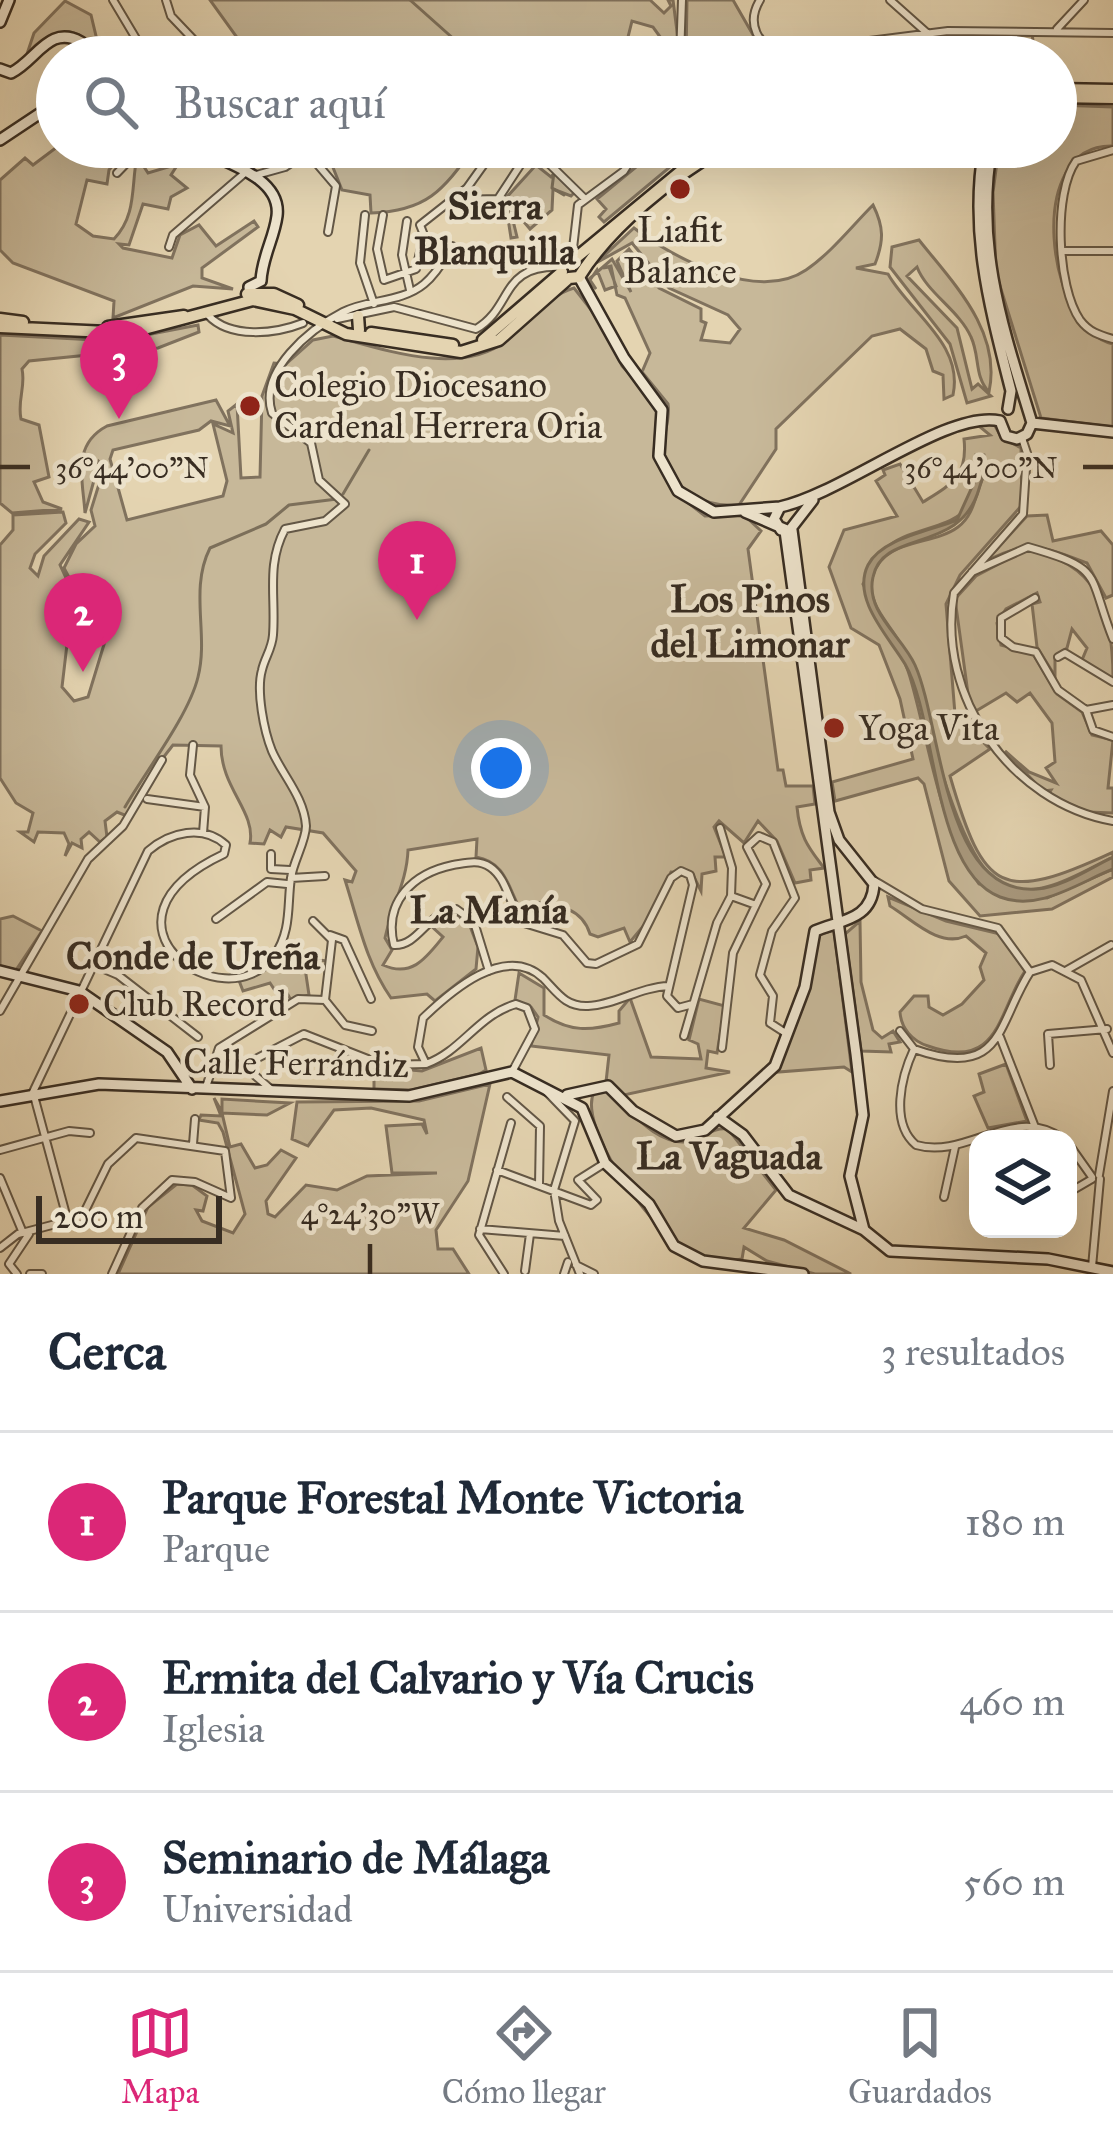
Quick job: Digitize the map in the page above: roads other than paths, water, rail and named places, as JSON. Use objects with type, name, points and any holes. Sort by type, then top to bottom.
[{"type":"main road","points":[[0,22],[9,0]]},
{"type":"main road","points":[[0,69],[11,73],[36,54]]},
{"type":"main road","points":[[1077,93],[1113,94]]},
{"type":"main road","points":[[0,140],[36,116]]},
{"type":"main road","points":[[238,168],[274,197],[277,215],[261,281],[249,287],[251,297]]},
{"type":"main road","points":[[261,281],[326,324],[474,343],[507,324],[686,168]]},
{"type":"main road","points":[[0,323],[129,334],[208,315],[251,297],[302,318],[438,350],[480,349],[521,322],[572,267],[694,168]]},
{"type":"main road","points":[[985,168],[976,231],[981,274],[1011,391],[1000,422]]},
{"type":"main road","points":[[987,168],[989,275],[1031,423]]},
{"type":"main road","points":[[572,267],[624,358],[662,410],[659,455],[678,490],[714,512],[813,500],[945,428],[972,419],[1000,422]]},
{"type":"main road","points":[[0,323],[129,326],[251,297],[280,296]]},
{"type":"main road","points":[[358,316],[358,330]]},
{"type":"main road","points":[[1007,409],[1025,410]]},
{"type":"main road","points":[[1000,422],[1006,436],[1022,438],[1031,423]]},
{"type":"main road","points":[[1031,423],[1113,432]]},
{"type":"main road","points":[[512,1072],[562,1095],[584,1097],[608,1086],[633,1111],[676,1136],[705,1130],[776,1066],[784,1032],[805,987],[814,931],[865,910],[873,898],[871,878],[848,852],[830,812],[789,528],[813,500]]},
{"type":"main road","points":[[784,507],[798,513],[789,528],[862,1115],[850,1176],[864,1231]]},
{"type":"main road","points":[[784,507],[774,519],[789,528]]},
{"type":"main road","points":[[740,510],[789,528]]},
{"type":"main road","points":[[829,858],[848,852]]},
{"type":"main road","points":[[0,971],[79,991],[166,1052],[179,1083]]},
{"type":"main road","name":"Calle Ferrándiz","points":[[0,1101],[99,1084],[179,1083],[192,1089],[273,1095],[410,1096],[512,1072]]},
{"type":"main road","points":[[584,1097],[605,1162],[649,1204],[674,1246],[703,1261],[803,1274]]},
{"type":"main road","points":[[718,1117],[743,1136],[787,1193],[864,1231],[902,1256],[1067,1261],[1113,1272]]},
{"type":"street","points":[[113,0],[134,36]]},
{"type":"street","points":[[166,0],[171,16],[190,36]]},
{"type":"street","points":[[681,36],[682,0]]},
{"type":"street","points":[[758,36],[753,25],[760,0]]},
{"type":"street","points":[[890,0],[930,36]]},
{"type":"street","points":[[1057,29],[1084,0]]},
{"type":"street","points":[[895,36],[1057,29],[1113,33]]},
{"type":"street","points":[[1077,164],[1089,154],[1113,150]]},
{"type":"street","points":[[117,173],[122,168]]},
{"type":"street","points":[[169,247],[173,235],[250,174],[276,168]]},
{"type":"street","points":[[322,168],[336,186],[328,232]]},
{"type":"street","points":[[382,215],[377,249],[384,280],[416,269],[424,235],[420,225],[454,200],[480,168]]},
{"type":"street","points":[[454,200],[498,199],[518,168]]},
{"type":"street","points":[[553,168],[584,198]]},
{"type":"street","points":[[326,324],[394,307],[461,327],[484,325],[512,281],[541,266],[572,267],[577,208],[627,168]]},
{"type":"street","points":[[1073,168],[1062,195],[1063,251],[1081,320],[1094,333],[1113,339]]},
{"type":"street","points":[[365,215],[360,263],[374,304]]},
{"type":"street","points":[[407,221],[402,255],[410,290]]},
{"type":"street","points":[[68,1222],[33,1092],[148,851],[173,835],[203,833],[221,839],[224,854],[181,880],[163,920],[166,950],[181,965],[227,976],[272,960],[289,918],[289,877],[306,827],[297,795],[271,749],[263,711],[260,673],[273,644],[270,566],[285,529],[326,521],[345,504],[319,480],[311,443],[269,405],[274,377],[326,324],[425,283],[452,246]]},
{"type":"street","points":[[1063,251],[1113,251]]},
{"type":"street","points":[[208,315],[221,328],[236,332],[302,318]]},
{"type":"street","points":[[1022,438],[1027,453],[1023,514],[954,593],[951,609],[964,702],[1022,778],[1046,799],[1079,815],[1113,821]]},
{"type":"street","points":[[968,574],[1028,548],[1077,562],[1096,579],[1113,639]]},
{"type":"street","points":[[1035,598],[1001,618],[1001,638],[1012,647],[1036,652],[1058,690],[1086,710],[1094,730],[1113,736]]},
{"type":"street","points":[[1058,657],[1065,653],[1113,682]]},
{"type":"street","points":[[1086,710],[1113,705]]},
{"type":"street","points":[[193,745],[190,775],[206,807],[203,833]]},
{"type":"street","points":[[0,1011],[88,859],[128,820],[162,760]]},
{"type":"street","points":[[147,800],[206,807]]},
{"type":"street","points":[[683,1036],[717,923],[731,896],[732,868],[720,828]]},
{"type":"street","points":[[722,1048],[733,953],[766,884],[747,847],[758,836],[773,842],[795,898],[772,931],[760,975],[773,995],[770,1023],[784,1032]]},
{"type":"street","points":[[271,854],[271,869],[289,877]]},
{"type":"street","points":[[489,971],[474,922],[456,909],[436,913],[409,943],[394,945],[397,906],[410,881],[431,870],[471,862],[488,865],[500,875],[524,923],[563,935],[587,963],[628,952],[647,929],[674,874],[690,874],[693,885],[683,941],[669,986],[670,1004],[686,1009],[693,1004]]},
{"type":"street","points":[[216,919],[267,882],[325,876]]},
{"type":"street","points":[[871,878],[922,909],[998,928],[1030,971]]},
{"type":"street","points":[[873,898],[890,892]]},
{"type":"street","points":[[731,896],[756,905]]},
{"type":"street","points":[[313,921],[328,935],[344,940],[370,999]]},
{"type":"street","points":[[328,935],[325,1000],[345,1025],[372,1030]]},
{"type":"street","points":[[1067,970],[1111,945]]},
{"type":"street","points":[[92,964],[118,975],[198,1037]]},
{"type":"street","points":[[1030,971],[1052,965],[1081,980],[1107,1029],[1113,1053]]},
{"type":"street","points":[[426,1064],[418,1048],[423,1018],[472,978],[489,971],[524,967],[562,999],[590,1006],[669,986]]},
{"type":"street","points":[[900,1031],[914,1049],[954,1056],[975,1054],[1000,1037],[1030,971]]},
{"type":"street","points":[[206,1090],[219,1048],[298,999],[325,1000]]},
{"type":"street","points":[[273,1095],[248,1063],[292,1037],[315,1036],[399,1068],[426,1064],[453,1052],[492,1013],[516,1004],[534,1018],[535,1029],[512,1072]]},
{"type":"street","points":[[1050,1065],[1048,1034],[1107,1029]]},
{"type":"street","points":[[1000,1037],[1035,1127]]},
{"type":"street","points":[[914,1049],[901,1097],[904,1133],[924,1148],[955,1147],[1000,1129],[1041,1130]]},
{"type":"street","points":[[542,1086],[550,1099],[569,1110],[577,1129],[559,1162],[554,1190],[575,1267]]},
{"type":"street","points":[[1092,1267],[1096,1177],[1113,1091]]},
{"type":"street","points":[[506,1097],[540,1126],[539,1185]]},
{"type":"street","points":[[193,1144],[195,1119]]},
{"type":"street","points":[[504,1274],[480,1243],[480,1229],[511,1124]]},
{"type":"street","points":[[0,1150],[45,1137],[90,1133]]},
{"type":"street","points":[[0,1248],[26,1233],[68,1222],[88,1211],[108,1164],[136,1138],[224,1151],[235,1193],[224,1198],[195,1182],[172,1180],[142,1208],[112,1274]]},
{"type":"street","points":[[944,1197],[955,1147]]},
{"type":"street","points":[[1077,1155],[1096,1177]]},
{"type":"street","points":[[497,1170],[596,1205],[578,1180],[605,1162]]},
{"type":"street","points":[[1077,1188],[1096,1177],[1113,1176]]},
{"type":"street","points":[[0,1178],[26,1233]]},
{"type":"street","points":[[480,1229],[565,1236]]},
{"type":"street","points":[[16,1274],[10,1261],[26,1233]]},
{"type":"street","points":[[525,1271],[530,1234]]},
{"type":"street","points":[[1059,1274],[1067,1261]]},
{"type":"street","points":[[564,1274],[575,1267]]},
{"type":"street","points":[[575,1267],[594,1274]]},
{"type":"street","points":[[30,1274],[42,1274]]},
{"type":"waterway","points":[[410,0],[450,36]]},
{"type":"waterway","points":[[554,172],[552,188],[564,195]]},
{"type":"waterway","points":[[343,494],[369,450]]},
{"type":"waterway","points":[[125,807],[176,725],[198,677],[201,580],[210,548],[266,524],[289,505],[337,499]]},
{"type":"place","name":"Liafit Balance","points":[[680,189]]},
{"type":"place","name":"Colegio Diocesano Cardenal Herrera Oria","points":[[250,406]]},
{"type":"place","name":"Seminario de Málaga","points":[[119,419]]},
{"type":"place","name":"Parque Forestal Monte Victoria","points":[[417,620]]},
{"type":"place","name":"Ermita del Calvario y Vía Crucis","points":[[83,672]]},
{"type":"place","name":"Yoga Vita","points":[[834,728]]},
{"type":"place","name":"Club Record","points":[[79,1004]]},
{"type":"district","name":"Sierra Blanquilla","points":[[495,228]]},
{"type":"district","name":"Los Pinos del Limonar","points":[[750,622]]},
{"type":"district","name":"La Manía","points":[[489,910]]},
{"type":"district","name":"Conde de Ureña","points":[[193,956]]},
{"type":"district","name":"La Vaguada","points":[[729,1156]]}]
